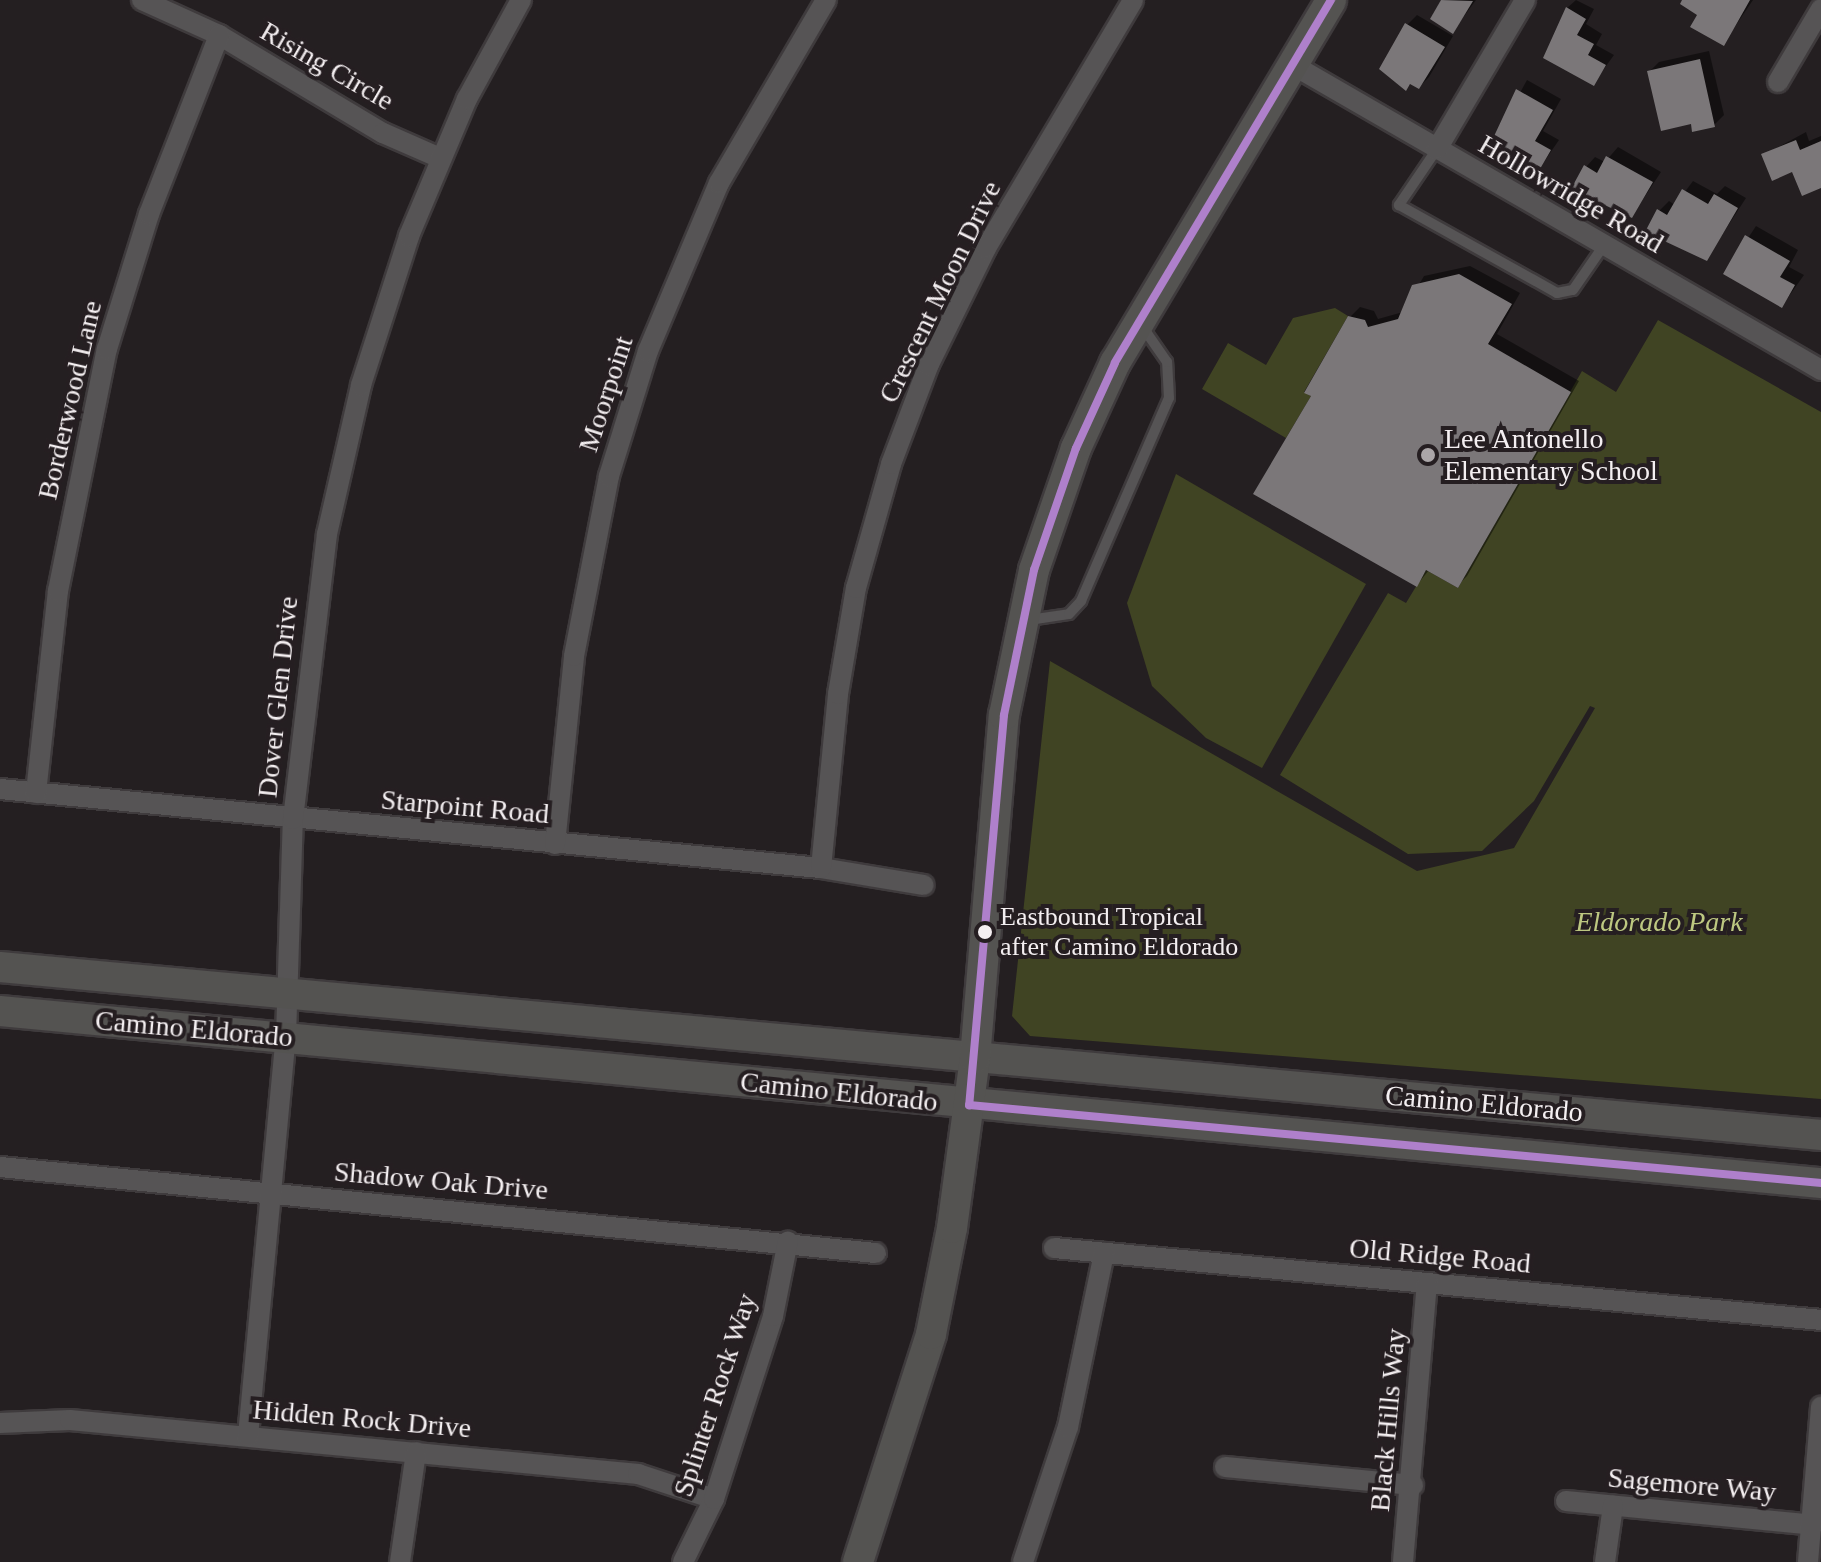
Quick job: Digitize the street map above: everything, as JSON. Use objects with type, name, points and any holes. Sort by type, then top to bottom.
[{"type":"main road","points":[[858,1562],[931,1334],[975,1058],[1004,715],[1034,570],[1076,448],[1139,322],[1331,0]]},
{"type":"main road","name":"Camino Eldorado","points":[[0,967],[1821,1135]]},
{"type":"main road","name":"Camino Eldorado","points":[[0,1011],[969,1105],[1821,1183]]},
{"type":"street","name":"Rising Circle","points":[[142,0],[219,35],[383,133],[440,158]]},
{"type":"street","name":"Dover Glen Drive","points":[[248,1436],[286,1037],[293,819],[327,534],[361,385],[440,158],[521,0]]},
{"type":"street","name":"Moorpoint","points":[[555,844],[574,656],[609,476],[648,351],[719,183],[826,0]]},
{"type":"street","name":"Crescent Moon Drive","points":[[821,868],[838,694],[856,588],[891,464],[929,364],[986,248],[1133,0]]},
{"type":"street","points":[[1437,149],[1525,0]]},
{"type":"street","points":[[1778,82],[1821,9]]},
{"type":"street","name":"Borderwood Lane","points":[[36,793],[58,591],[104,364],[149,214],[219,35]]},
{"type":"street","name":"Hollowridge Road","points":[[1293,65],[1821,370]]},
{"type":"street","name":"Starpoint Road","points":[[0,789],[821,868],[924,885]]},
{"type":"street","name":"Shadow Oak Drive","points":[[0,1167],[788,1241],[876,1253]]},
{"type":"street","name":"Splinter Rock Way","points":[[683,1562],[714,1499],[773,1316],[788,1241]]},
{"type":"street","name":"Old Ridge Road","points":[[1054,1248],[1821,1320]]},
{"type":"street","points":[[1023,1562],[1068,1427],[1104,1253]]},
{"type":"street","name":"Black Hills Way","points":[[1403,1562],[1413,1485],[1427,1283]]},
{"type":"street","points":[[1808,1562],[1821,1407]]},
{"type":"street","name":"Hidden Rock Drive","points":[[0,1423],[70,1420],[638,1474],[714,1499]]},
{"type":"street","points":[[400,1562],[416,1452]]},
{"type":"street","points":[[1225,1467],[1413,1485]]},
{"type":"street","name":"Sagemore Way","points":[[1566,1501],[1813,1525]]},
{"type":"street","points":[[1605,1562],[1613,1506]]},
{"type":"lane","points":[[1437,149],[1399,205],[1557,293],[1573,290],[1604,245]]},
{"type":"lane","points":[[1023,621],[1069,614],[1081,601],[1169,398],[1167,362],[1139,322]]},
{"type":"green space","points":[[1335,308],[1348,316],[1304,392],[1311,396],[1286,438],[1202,389],[1228,343],[1266,365],[1293,318]]},
{"type":"green space","name":"Eldorado Park","points":[[1658,320],[1821,412],[1821,1099],[1030,1036],[1012,1016],[1050,661],[1417,871],[1514,848],[1595,708],[1590,706],[1534,801],[1482,851],[1408,854],[1280,775],[1388,593],[1406,603],[1426,570],[1458,588],[1582,371],[1616,392]]},
{"type":"green space","points":[[1176,474],[1366,584],[1262,768],[1206,738],[1152,686],[1127,603]]},
{"type":"building","points":[[1441,0],[1473,1],[1453,34],[1430,19]]},
{"type":"building","points":[[1682,0],[1750,0],[1724,46],[1690,27],[1697,15],[1680,4]]},
{"type":"building","points":[[1566,7],[1586,19],[1577,35],[1594,44],[1588,55],[1606,65],[1594,86],[1543,58]]},
{"type":"building","points":[[1405,23],[1445,47],[1419,89],[1410,84],[1406,91],[1379,69]]},
{"type":"building","points":[[1700,59],[1715,127],[1692,132],[1691,124],[1661,131],[1647,71]]},
{"type":"building","points":[[1516,89],[1553,110],[1535,141],[1551,150],[1537,174],[1489,147]]},
{"type":"building","points":[[1796,140],[1800,150],[1821,141],[1821,188],[1802,196],[1792,172],[1772,181],[1761,154]]},
{"type":"building","points":[[1606,156],[1653,182],[1632,218],[1571,189],[1584,165],[1597,173]]},
{"type":"building","points":[[1682,189],[1708,204],[1714,194],[1738,208],[1707,261],[1645,232],[1657,209],[1667,215]]},
{"type":"building","points":[[1745,235],[1790,261],[1780,277],[1795,285],[1782,308],[1723,274]]},
{"type":"building","points":[[1459,274],[1512,304],[1488,344],[1571,392],[1458,588],[1426,570],[1417,587],[1253,494],[1311,396],[1304,393],[1348,316],[1365,320],[1368,327],[1398,319],[1412,285]]},
{"type":"transit line","points":[[1331,0],[1115,363],[1076,448],[1034,570],[1004,715],[969,1105],[1821,1183]]},
{"type":"place","name":"Lee Antonello Elementary School","points":[[1428,455]]},
{"type":"place","name":"Eastbound Tropical after Camino Eldorado","points":[[985,932]]}]
